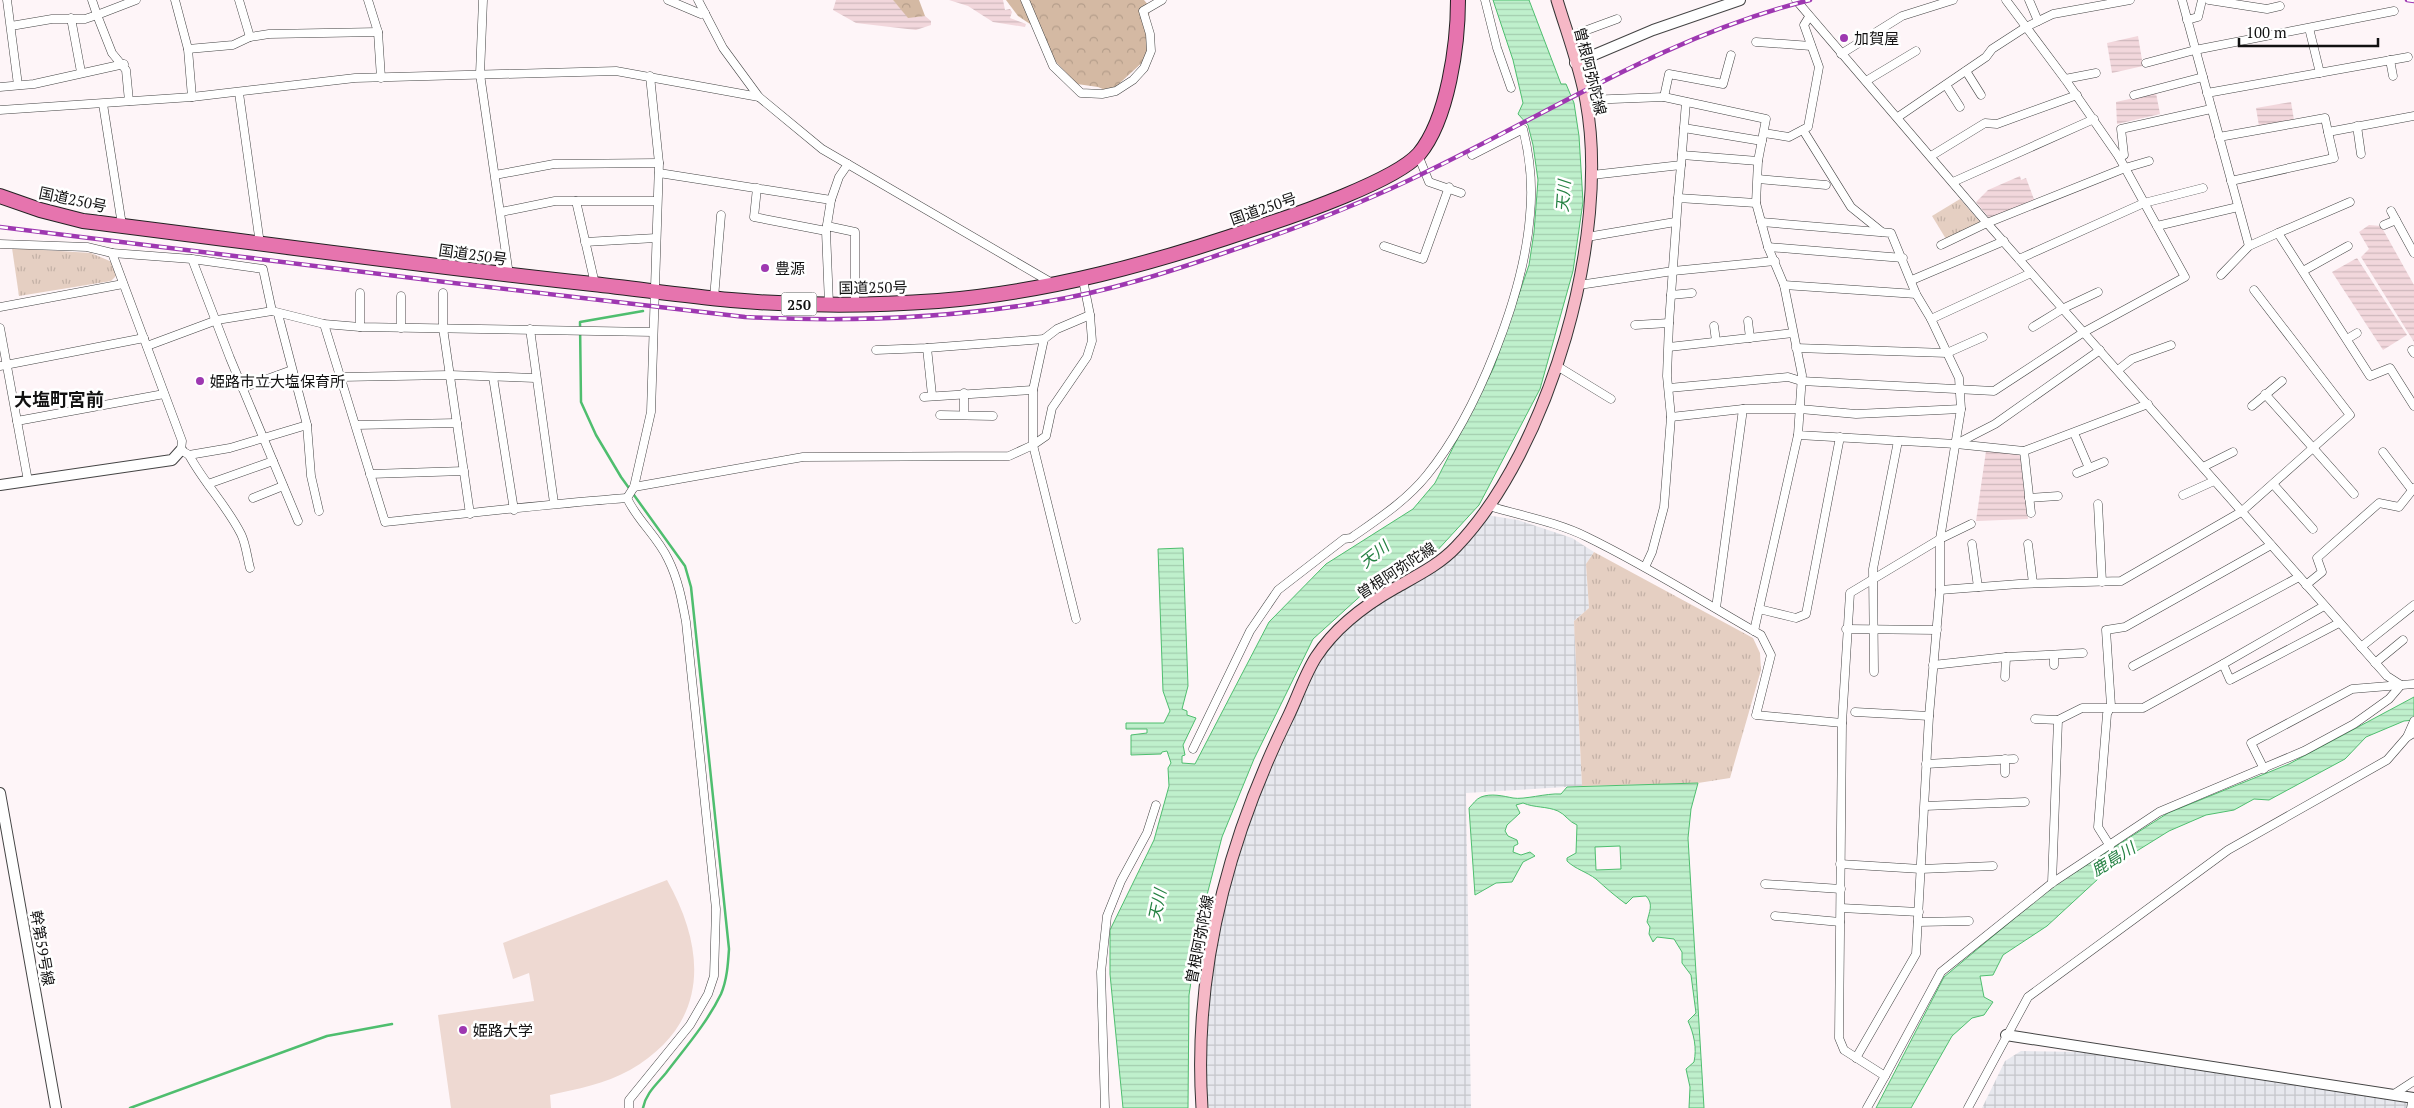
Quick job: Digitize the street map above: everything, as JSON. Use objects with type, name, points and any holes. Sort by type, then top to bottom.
[{"type":"highway","name":"国道250号","points":[[0,196],[40,210],[83,220],[509,275],[714,298],[855,304],[935,301],[997,295],[1083,280],[1177,253],[1285,218],[1349,194],[1402,166],[1418,155],[1433,132],[1445,100],[1458,24],[1458,0]]},
{"type":"main road","name":"曽根阿弥陀線","points":[[1202,1108],[1201,1054],[1205,976],[1211,938],[1228,872],[1254,792],[1316,658],[1349,620],[1374,600],[1439,562],[1456,547],[1489,506],[1532,429],[1557,366],[1579,285],[1588,237],[1592,204],[1592,175],[1586,100],[1557,0]]},
{"type":"street","points":[[7,0],[18,86]]},
{"type":"street","points":[[92,0],[112,53],[124,64],[129,101]]},
{"type":"street","points":[[11,26],[71,18],[85,18],[136,0]]},
{"type":"street","points":[[174,0],[188,49],[192,97]]},
{"type":"street","points":[[239,0],[250,37]]},
{"type":"street","points":[[368,0],[378,32],[381,78]]},
{"type":"street","points":[[483,0],[480,74],[509,275]]},
{"type":"street","points":[[668,0],[701,14],[705,13]]},
{"type":"street","points":[[698,0],[723,48],[759,97],[822,149],[1056,285]]},
{"type":"street","points":[[1026,0],[1053,66],[1081,93],[1102,94],[1116,91],[1133,80],[1144,68],[1151,51],[1150,34],[1143,11],[1162,0]]},
{"type":"street","points":[[1485,0],[1497,48],[1511,88]]},
{"type":"street","points":[[1575,63],[1658,28],[1740,0]]},
{"type":"street","points":[[1796,0],[1841,54],[1898,116],[1987,223],[2064,308],[2324,606],[2387,676],[2401,685]]},
{"type":"street","points":[[1841,54],[1902,16],[1953,0]]},
{"type":"street","points":[[1669,388],[1788,377],[1801,381],[1994,391],[2084,332],[2185,277],[2119,157],[2065,78],[2006,0]]},
{"type":"street","points":[[2030,0],[2038,21]]},
{"type":"street","points":[[1898,116],[1986,58],[1992,49],[2038,21],[2053,14],[2130,0]]},
{"type":"street","points":[[2182,0],[2249,246]]},
{"type":"street","points":[[2187,20],[2198,17],[2202,0]]},
{"type":"street","points":[[2209,0],[2267,9],[2280,6]]},
{"type":"street","points":[[2242,5],[2242,14]]},
{"type":"street","points":[[2146,63],[2195,50],[2309,28],[2372,11],[2394,11]]},
{"type":"street","points":[[1764,133],[1789,136],[1808,127],[1819,67],[1804,25],[1809,17]]},
{"type":"street","points":[[71,18],[80,72]]},
{"type":"street","points":[[1568,36],[1617,19]]},
{"type":"street","points":[[2309,28],[2320,73]]},
{"type":"street","points":[[188,49],[234,45],[250,37],[270,34],[378,32]]},
{"type":"street","points":[[1756,42],[1811,46]]},
{"type":"street","points":[[1866,81],[1916,51]]},
{"type":"street","points":[[1664,97],[1669,74],[1723,84],[1730,55]]},
{"type":"street","points":[[2207,93],[2408,57]]},
{"type":"street","points":[[2390,60],[2393,76]]},
{"type":"street","points":[[0,87],[34,84],[80,72],[124,64]]},
{"type":"street","points":[[2281,70],[2283,80]]},
{"type":"street","points":[[0,110],[192,97],[301,83],[480,74],[616,71],[759,97]]},
{"type":"street","points":[[1966,71],[1981,95]]},
{"type":"street","points":[[2065,78],[2096,73]]},
{"type":"street","points":[[626,498],[634,487],[651,412],[659,163],[650,76]]},
{"type":"street","points":[[2134,95],[2203,77]]},
{"type":"street","points":[[2153,80],[2156,89]]},
{"type":"street","points":[[1946,85],[1960,107]]},
{"type":"street","points":[[239,92],[260,244]]},
{"type":"street","points":[[1931,156],[1985,123],[1997,124],[2077,95]]},
{"type":"street","points":[[1586,100],[1664,97],[1766,119],[1758,161],[1756,203],[1768,247],[1784,286],[1801,381],[1798,435],[1754,631]]},
{"type":"street","points":[[1645,567],[1652,552],[1664,507],[1671,417],[1667,376],[1669,322],[1675,222],[1686,102]]},
{"type":"street","points":[[103,104],[122,225]]},
{"type":"street","points":[[2119,157],[2124,155],[2121,129],[2211,109]]},
{"type":"street","points":[[2328,132],[2414,116]]},
{"type":"street","points":[[2219,137],[2325,118],[2334,158],[2231,181]]},
{"type":"street","points":[[1953,182],[2094,119]]},
{"type":"street","points":[[2357,126],[2361,154]]},
{"type":"street","points":[[1684,128],[1762,141]]},
{"type":"street","points":[[1193,749],[1250,631],[1278,590],[1344,539],[1351,538],[1403,500],[1426,477],[1449,447],[1486,372],[1502,334],[1526,251],[1531,179],[1529,154],[1523,129],[1472,155]]},
{"type":"street","points":[[1803,130],[1851,207],[1882,232]]},
{"type":"street","points":[[1682,154],[1758,161]]},
{"type":"street","points":[[1418,155],[1429,182],[1449,187],[1461,193]]},
{"type":"street","points":[[1941,245],[1987,223],[2125,168],[2148,161]]},
{"type":"street","points":[[495,175],[554,164],[659,163]]},
{"type":"street","points":[[830,304],[827,229],[831,200],[839,177],[848,164]]},
{"type":"street","points":[[1592,175],[1680,165]]},
{"type":"street","points":[[659,173],[831,200]]},
{"type":"street","points":[[1758,180],[1826,185]]},
{"type":"street","points":[[1384,246],[1423,259],[1449,187]]},
{"type":"street","points":[[757,188],[754,217],[855,232],[855,304]]},
{"type":"street","points":[[2019,259],[2144,203],[2203,188]]},
{"type":"street","points":[[1678,198],[1756,203]]},
{"type":"street","points":[[501,212],[555,201],[657,201]]},
{"type":"street","points":[[576,201],[595,284]]},
{"type":"street","points":[[2221,276],[2249,246],[2350,202]]},
{"type":"street","points":[[2157,226],[2238,207]]},
{"type":"street","points":[[2391,211],[2414,253]]},
{"type":"street","points":[[714,298],[721,215]]},
{"type":"street","points":[[2384,225],[2396,220]]},
{"type":"street","points":[[1588,237],[1675,222]]},
{"type":"street","points":[[1761,222],[1891,233],[1903,258],[1916,294],[1931,319],[1959,378],[1961,409],[1940,539],[1940,590],[1929,716],[1916,954],[1856,1058]]},
{"type":"street","points":[[2278,233],[2370,376],[2390,368],[2414,406]]},
{"type":"street","points":[[585,242],[656,238]]},
{"type":"street","points":[[1912,280],[2004,241]]},
{"type":"street","points":[[0,244],[87,247],[112,253],[192,259],[263,269],[307,426],[311,476],[319,510]]},
{"type":"street","points":[[2303,271],[2348,246]]},
{"type":"street","points":[[1768,247],[1903,258]]},
{"type":"street","points":[[112,253],[185,453],[242,535],[250,568]]},
{"type":"street","points":[[192,259],[242,388],[298,521]]},
{"type":"street","points":[[1579,285],[1673,271],[1775,261]]},
{"type":"street","points":[[1931,319],[2031,273]]},
{"type":"street","points":[[634,487],[803,457],[1009,456],[1033,445],[1046,436],[1052,408],[1087,357],[1092,342],[1090,315],[1083,280]]},
{"type":"street","points":[[0,307],[123,284]]},
{"type":"street","points":[[1784,286],[1916,294]]},
{"type":"street","points":[[1940,590],[2033,583],[2121,581],[2241,512],[2350,415],[2254,290]]},
{"type":"street","points":[[2033,327],[2064,308],[2098,292]]},
{"type":"street","points":[[360,293],[360,327]]},
{"type":"street","points":[[443,293],[443,328],[470,514]]},
{"type":"street","points":[[1671,295],[1692,293]]},
{"type":"street","points":[[401,296],[401,328]]},
{"type":"street","points":[[147,346],[217,320],[275,313],[324,324],[360,327],[653,332]]},
{"type":"street","points":[[876,350],[1044,339],[1057,329],[1090,315]]},
{"type":"street","points":[[1748,321],[1750,338]]},
{"type":"street","points":[[1635,325],[1669,322]]},
{"type":"street","points":[[324,324],[385,522],[514,510],[554,503],[626,498]]},
{"type":"street","points":[[1714,326],[1716,341]]},
{"type":"street","points":[[0,328],[3,366],[17,421],[28,481]]},
{"type":"street","points":[[530,329],[535,378],[554,503]]},
{"type":"street","points":[[1669,346],[1793,333]]},
{"type":"street","points":[[2347,339],[2356,333]]},
{"type":"street","points":[[1796,348],[1947,353],[1983,337]]},
{"type":"street","points":[[3,366],[144,338]]},
{"type":"street","points":[[1044,339],[1033,390],[1033,445],[1076,618]]},
{"type":"street","points":[[2118,370],[2132,359],[2171,345]]},
{"type":"street","points":[[927,348],[928,396],[1033,390]]},
{"type":"street","points":[[1956,444],[1995,424],[2100,350]]},
{"type":"street","points":[[2151,352],[2155,361]]},
{"type":"street","points":[[1557,366],[1611,399]]},
{"type":"street","points":[[242,388],[292,370]]},
{"type":"street","points":[[341,377],[450,375],[535,378]]},
{"type":"street","points":[[493,377],[514,510]]},
{"type":"street","points":[[2252,406],[2282,381]]},
{"type":"street","points":[[964,393],[964,415]]},
{"type":"street","points":[[17,421],[164,394]]},
{"type":"street","points":[[2265,394],[2354,494]]},
{"type":"street","points":[[1798,435],[1956,444],[2024,452],[2148,404]]},
{"type":"street","points":[[1671,417],[1743,409],[1800,409],[1856,414],[1961,409]]},
{"type":"street","points":[[1716,608],[1743,409]]},
{"type":"street","points":[[940,415],[993,416]]},
{"type":"street","points":[[356,425],[457,422]]},
{"type":"street","points":[[0,485],[172,460],[185,453],[230,448],[307,426]]},
{"type":"street","points":[[2074,433],[2088,468]]},
{"type":"street","points":[[1759,609],[1796,618],[1806,614],[1840,437]]},
{"type":"street","points":[[1874,672],[1874,578],[1872,569],[1898,441]]},
{"type":"street","points":[[2024,452],[2031,513]]},
{"type":"street","points":[[2203,467],[2233,452]]},
{"type":"street","points":[[2306,584],[2322,572],[2317,558],[2379,503],[2399,507],[2413,489],[2383,452]]},
{"type":"street","points":[[208,484],[272,461]]},
{"type":"street","points":[[2077,474],[2104,462]]},
{"type":"street","points":[[370,474],[464,471]]},
{"type":"street","points":[[2183,495],[2214,480]]},
{"type":"street","points":[[2273,484],[2314,530]]},
{"type":"street","points":[[254,498],[283,486]]},
{"type":"street","points":[[2029,498],[2058,496]]},
{"type":"street","points":[[626,498],[634,514],[668,557],[680,588],[686,622],[716,909],[714,976],[708,994],[690,1025],[629,1100],[630,1108]]},
{"type":"street","points":[[2098,504],[2102,582]]},
{"type":"street","points":[[1489,506],[1556,525],[1579,534],[1645,567],[1760,635],[1771,655],[1756,715],[1842,723]]},
{"type":"street","points":[[1885,1076],[1844,1050],[1839,1038],[1842,723],[1846,629],[1850,593],[1940,539],[1971,524]]},
{"type":"street","points":[[1972,544],[1978,587]]},
{"type":"street","points":[[2028,544],[2033,583]]},
{"type":"street","points":[[2110,846],[2098,827],[2107,714],[2111,706],[2106,630],[2125,627],[2204,578],[2271,545]]},
{"type":"street","points":[[2133,666],[2299,576]]},
{"type":"street","points":[[2361,647],[2414,605]]},
{"type":"street","points":[[2035,719],[2058,720],[2082,708],[2143,708],[2324,606]]},
{"type":"street","points":[[2223,664],[2230,680],[2340,623]]},
{"type":"street","points":[[1846,629],[1936,630]]},
{"type":"street","points":[[2375,663],[2403,640]]},
{"type":"street","points":[[1933,664],[2006,657],[2083,654]]},
{"type":"street","points":[[2054,655],[2054,665]]},
{"type":"street","points":[[2005,677],[2006,657]]},
{"type":"street","points":[[2264,768],[2251,743],[2352,689],[2414,684]]},
{"type":"street","points":[[1867,1108],[1941,972],[2052,883],[2159,812],[2304,751],[2354,724],[2389,699],[2401,685]]},
{"type":"street","points":[[1855,712],[1929,716]]},
{"type":"street","points":[[2052,883],[2058,720]]},
{"type":"street","points":[[1968,1108],[2028,996],[2228,850],[2387,760],[2411,735],[2414,721]]},
{"type":"street","points":[[1977,751],[1978,761]]},
{"type":"street","points":[[2005,759],[2005,772]]},
{"type":"street","points":[[1926,764],[2014,759]]},
{"type":"street","name":"幹第59号線","points":[[0,793],[56,1108]]},
{"type":"street","points":[[1925,806],[2025,802]]},
{"type":"street","points":[[1105,1108],[1101,972],[1107,916],[1121,881],[1147,833],[1156,805]]},
{"type":"street","points":[[1840,864],[1921,869],[1992,866]]},
{"type":"street","points":[[1765,884],[1777,889],[1841,890]]},
{"type":"street","points":[[1841,908],[1918,912]]},
{"type":"street","points":[[1775,916],[1840,922]]},
{"type":"street","points":[[1918,922],[1969,921]]},
{"type":"street","points":[[2006,1035],[2394,1094],[2412,1101]]},
{"type":"street","points":[[2394,1094],[2414,1081]]},
{"type":"shaded area","points":[[836,0],[893,0],[908,17],[925,16],[931,21],[931,25],[916,30],[856,23],[833,10]]},
{"type":"shaded area","points":[[949,0],[1003,0],[1005,10],[1010,9],[1012,12],[1010,18],[1026,24],[1025,27],[993,22],[968,6]]},
{"type":"shaded area","points":[[2138,36],[2143,66],[2112,73],[2107,43]]},
{"type":"shaded area","points":[[2156,93],[2160,114],[2117,124],[2116,102]]},
{"type":"shaded area","points":[[2291,102],[2294,120],[2259,126],[2256,108]]},
{"type":"shaded area","points":[[2020,176],[2021,180],[2026,178],[2035,202],[1990,219],[1976,202],[1988,190]]},
{"type":"shaded area","points":[[2369,225],[2381,226],[2414,285],[2414,342],[2361,257],[2369,249],[2359,232]]},
{"type":"shaded area","points":[[2357,258],[2407,335],[2383,350],[2332,272]]},
{"type":"shaded area","points":[[1986,451],[2020,453],[2028,519],[1976,521]]},
{"type":"shaded area","points":[[1486,515],[1518,520],[1572,538],[1594,552],[1586,564],[1589,608],[1574,621],[1582,786],[1466,793],[1471,1108],[1209,1108],[1206,1081],[1208,1014],[1215,953],[1228,893],[1252,812],[1318,666],[1328,649],[1371,608],[1446,563]]},
{"type":"shaded area","points":[[667,880],[680,907],[689,934],[694,960],[693,986],[687,1009],[674,1032],[656,1052],[630,1070],[611,1079],[591,1086],[550,1095],[551,1108],[451,1108],[438,1015],[534,1001],[529,973],[513,979],[503,943]]},
{"type":"shaded area","points":[[2021,1051],[2091,1052],[2263,1078],[2414,1104],[2414,1108],[1982,1108],[2005,1061]]},
{"type":"green space","points":[[893,0],[919,0],[925,16],[908,18]]},
{"type":"green space","points":[[1006,0],[1144,0],[1149,6],[1150,47],[1145,60],[1110,92],[1098,87],[1077,84],[1055,61],[1042,32],[1018,16]]},
{"type":"green space","points":[[1960,199],[1980,222],[1946,239],[1932,216]]},
{"type":"green space","points":[[12,248],[91,253],[112,262],[116,276],[111,281],[19,296]]},
{"type":"green space","points":[[1594,552],[1753,638],[1760,653],[1761,670],[1730,778],[1698,783],[1582,786],[1574,621],[1589,608],[1586,564]]},
{"type":"water","name":"天川","points":[[1493,0],[1529,0],[1561,84],[1566,84],[1574,103],[1579,136],[1583,202],[1573,271],[1540,389],[1479,505],[1434,554],[1367,590],[1313,639],[1254,759],[1222,837],[1200,922],[1189,995],[1188,1108],[1123,1108],[1110,974],[1110,930],[1154,840],[1169,786],[1168,768],[1171,763],[1167,751],[1161,754],[1131,755],[1131,735],[1147,733],[1147,729],[1126,729],[1126,723],[1164,723],[1170,711],[1163,691],[1158,549],[1183,548],[1188,686],[1182,709],[1187,711],[1187,715],[1196,718],[1183,745],[1185,755],[1182,756],[1182,763],[1195,764],[1269,622],[1326,564],[1413,509],[1435,483],[1494,367],[1529,265],[1538,180],[1528,125],[1518,114],[1523,103],[1513,60]]},
{"type":"water","name":"鹿島川","points":[[2414,697],[2414,720],[2404,721],[2366,737],[2345,759],[2269,800],[2254,799],[2234,810],[2206,815],[2169,831],[2111,867],[2047,926],[2003,955],[1993,975],[1980,976],[1984,997],[1993,1002],[1984,1015],[1972,1018],[1952,1036],[1911,1108],[1876,1108],[1944,977],[2052,887],[2168,813],[2289,764]]},
{"type":"water","points":[[1698,783],[1691,809],[1688,838],[1704,1108],[1689,1108],[1690,1087],[1686,1069],[1694,1062],[1695,1046],[1688,1021],[1696,1013],[1691,975],[1682,963],[1682,952],[1674,939],[1657,937],[1653,942],[1649,934],[1650,927],[1647,922],[1650,902],[1646,896],[1633,897],[1626,904],[1596,879],[1567,861],[1567,858],[1576,853],[1577,825],[1554,809],[1523,803],[1516,805],[1520,813],[1507,825],[1505,831],[1508,836],[1517,840],[1518,844],[1514,846],[1513,852],[1521,855],[1530,852],[1535,856],[1523,862],[1512,882],[1496,883],[1475,895],[1469,808],[1481,797],[1489,795],[1523,798],[1561,794],[1567,787]],"holes":[[[1620,846],[1621,869],[1596,870],[1595,847]]]},
{"type":"waterway","points":[[643,311],[580,322],[581,402],[596,435],[621,477],[685,566],[691,587],[729,949],[725,983],[721,994],[695,1035],[649,1093],[643,1108]]},
{"type":"waterway","points":[[130,1108],[327,1036],[392,1024]]},
{"type":"railway","points":[[0,227],[745,317],[895,318],[1007,308],[1090,293],[1158,275],[1300,226],[1375,196],[1424,173],[1613,76],[1661,54],[1709,33],[1759,15],[1810,0]]},
{"type":"railway","points":[[2407,0],[2414,1]]},
{"type":"place","name":"加賀屋","points":[[1844,38]]},
{"type":"place","name":"豊源","points":[[765,268]]},
{"type":"place","name":"姫路市立大塩保育所","points":[[200,381]]},
{"type":"place","name":"姫路大学","points":[[463,1030]]},
{"type":"district","name":"大塩町宮前","points":[[59,399]]}]
